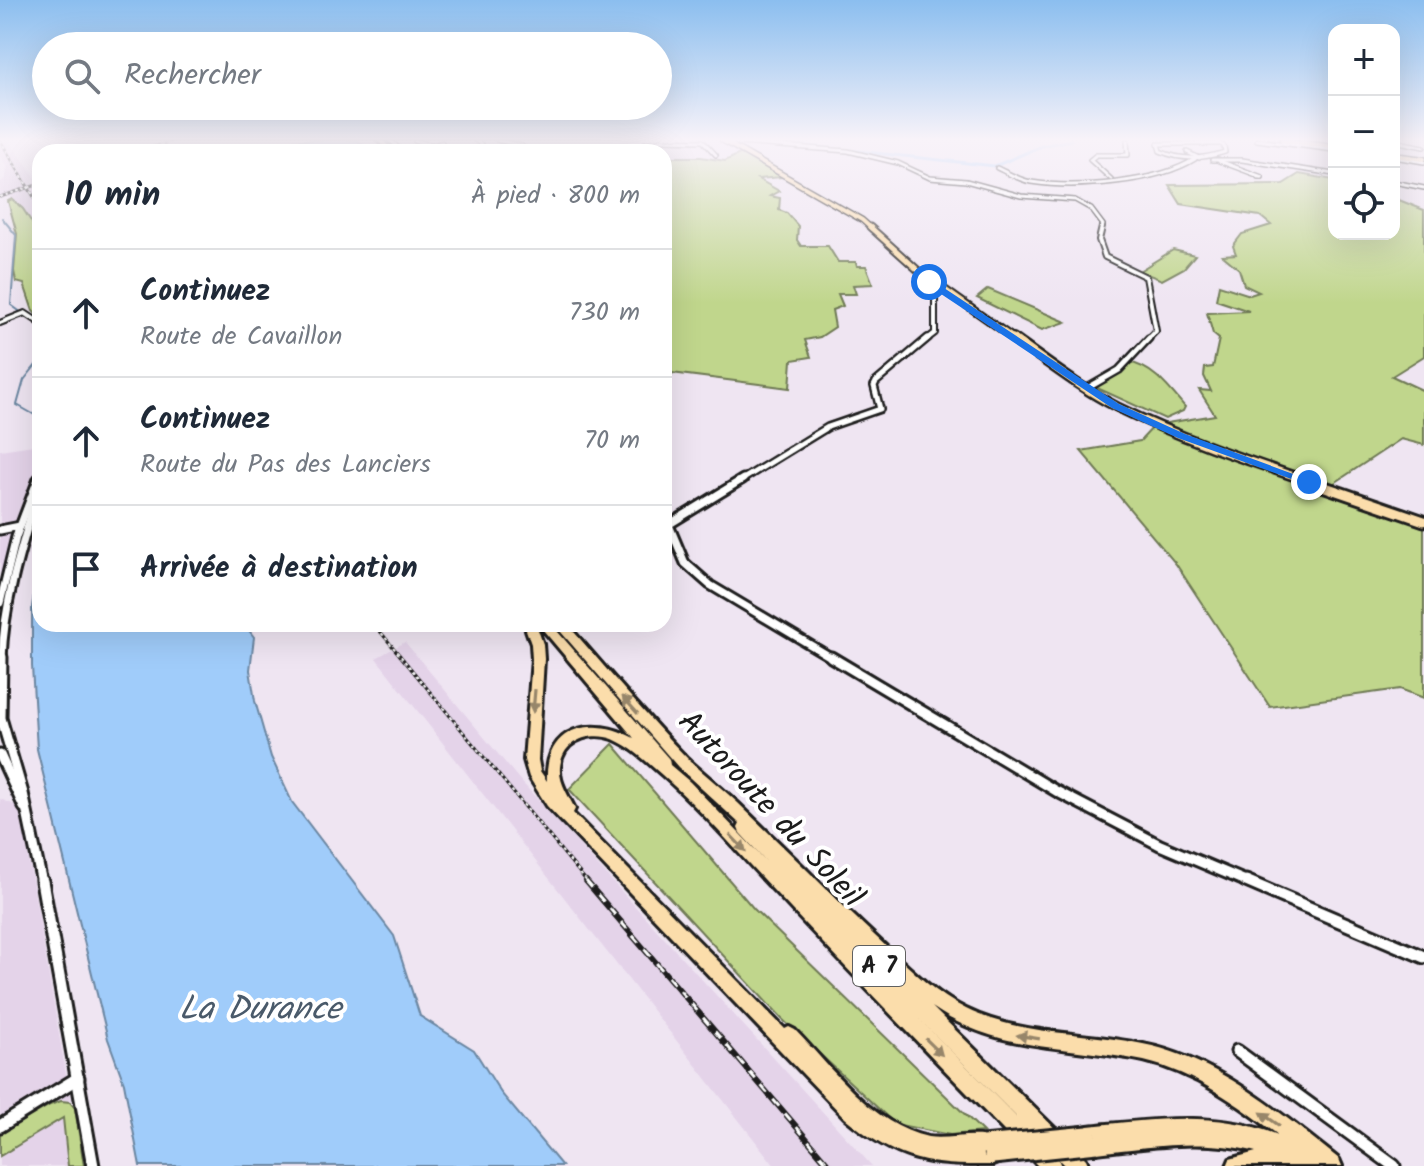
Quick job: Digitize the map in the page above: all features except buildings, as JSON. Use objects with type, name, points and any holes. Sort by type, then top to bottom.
[{"type":"highway","points":[[533,632],[538,659],[531,760],[534,773],[552,801],[852,1111],[878,1134],[902,1149],[925,1156],[1092,1140],[1185,1134],[1233,1136],[1279,1149],[1309,1166]]},
{"type":"highway","name":"Autoroute du Soleil","points":[[551,632],[685,786],[1051,1166]]},
{"type":"highway","name":"Autoroute du Soleil","points":[[567,632],[683,763],[817,905],[1079,1166]]},
{"type":"highway","points":[[685,786],[625,739],[607,732],[575,736],[562,744],[552,764],[553,785],[564,806],[876,1122],[901,1137],[925,1146],[988,1150]]},
{"type":"highway","points":[[683,763],[729,801],[807,881],[924,992],[958,1014],[1006,1033],[1113,1048],[1172,1061],[1237,1095],[1332,1166]]},
{"type":"highway","points":[[1092,1140],[1184,1126],[1230,1128],[1265,1137],[1320,1166]]},
{"type":"highway","points":[[1237,1166],[1264,1159],[1293,1166]]},
{"type":"main road","points":[[817,194],[862,220],[932,281],[1086,389],[1162,428],[1424,521]]},
{"type":"street","points":[[1015,194],[1081,202],[1103,225],[1099,240],[1105,257],[1146,277],[1156,331],[1119,370],[1086,389]]},
{"type":"street","points":[[672,523],[828,427],[880,409],[874,386],[876,382],[935,333],[935,294],[928,283],[932,281]]},
{"type":"street","points":[[0,323],[25,313],[32,318]]},
{"type":"street","points":[[0,603],[32,498]]},
{"type":"street","points":[[32,504],[23,525],[3,635],[1,718],[4,766],[28,816],[93,1166]]},
{"type":"street","points":[[0,530],[23,525]]},
{"type":"street","points":[[672,534],[685,563],[710,585],[1056,791],[1160,845],[1424,957]]},
{"type":"street","points":[[4,766],[28,816]]},
{"type":"street","points":[[1237,1051],[1394,1166]]},
{"type":"street","points":[[0,1126],[78,1078]]},
{"type":"shaded area","points":[[0,194],[32,194],[32,222],[9,196],[0,198]]},
{"type":"shaded area","points":[[32,445],[32,487],[0,606],[0,450]]},
{"type":"shaded area","points":[[405,642],[518,778],[872,1166],[775,1166],[376,658]]},
{"type":"shaded area","points":[[0,799],[15,805],[21,814],[82,1166],[0,1166]]},
{"type":"green space","points":[[672,194],[773,194],[770,196],[780,198],[779,210],[787,213],[798,226],[797,240],[801,246],[828,246],[838,262],[856,262],[857,266],[866,266],[873,284],[853,285],[856,294],[838,294],[843,306],[832,310],[835,327],[820,337],[805,340],[811,357],[792,360],[790,388],[672,373]]},
{"type":"green space","points":[[1175,194],[1328,194],[1328,240],[1400,240],[1400,200],[1424,210],[1424,356],[1392,376],[1424,391],[1424,445],[1401,439],[1333,484],[1328,492],[1424,524],[1424,698],[1400,689],[1270,707],[1176,564],[1081,451],[1140,441],[1155,425],[1215,415],[1199,390],[1211,391],[1204,376],[1205,368],[1213,367],[1219,339],[1213,334],[1207,313],[1249,311],[1216,300],[1219,285],[1250,295],[1259,292],[1244,285],[1239,269],[1222,255],[1236,254],[1233,246],[1242,234],[1271,225],[1260,216],[1181,204]]},
{"type":"green space","points":[[12,199],[32,223],[32,308],[24,284],[16,282],[17,234],[8,201]]},
{"type":"green space","points":[[1173,250],[1195,255],[1184,268],[1162,280],[1139,271]]},
{"type":"green space","points":[[988,289],[1066,322],[1042,330],[977,298]]},
{"type":"green space","points":[[1127,362],[1145,368],[1160,379],[1185,407],[1183,411],[1165,419],[1095,387]]},
{"type":"green space","points":[[613,744],[754,909],[983,1132],[950,1135],[895,1124],[782,1019],[569,789]]},
{"type":"green space","points":[[61,1101],[70,1102],[75,1108],[84,1166],[68,1166],[63,1118],[0,1156],[0,1134]]},
{"type":"water","name":"La Durance","points":[[32,632],[250,632],[254,637],[250,670],[255,701],[271,757],[292,802],[394,936],[420,1016],[474,1050],[501,1093],[562,1166],[140,1166],[124,1083],[108,1039],[37,749]]},
{"type":"waterway","points":[[2,218],[16,235],[11,305],[22,313]]},
{"type":"waterway","points":[[32,370],[24,380],[17,405],[32,413]]},
{"type":"railway","points":[[0,197],[8,194]]},
{"type":"railway","points":[[381,632],[588,883]]},
{"type":"railway","points":[[586,881],[830,1166]]},
{"type":"route","points":[[929,282],[932,281],[1069,378],[1116,406],[1181,436],[1309,482]]}]
